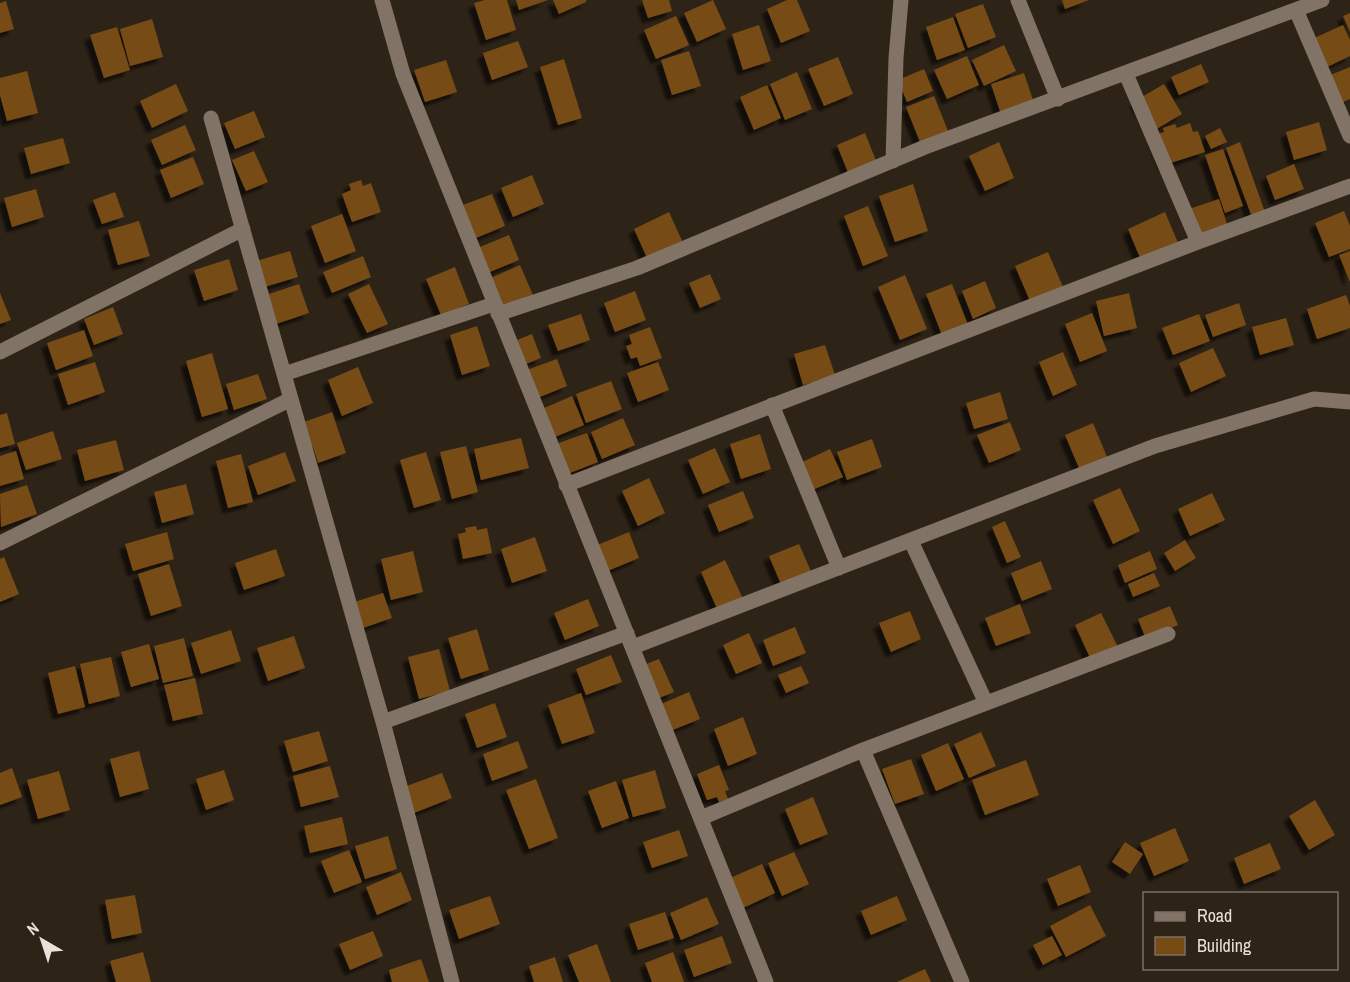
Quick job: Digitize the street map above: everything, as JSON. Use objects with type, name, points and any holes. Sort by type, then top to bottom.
[{"type":"street","points":[[382,0],[403,74],[766,982]]},
{"type":"street","points":[[893,161],[896,58],[901,0]]},
{"type":"street","points":[[1018,0],[1058,99]]},
{"type":"street","points":[[284,374],[637,268],[893,161],[1322,0]]},
{"type":"street","points":[[1296,10],[1350,136]]},
{"type":"street","points":[[1126,74],[1198,242]]},
{"type":"street","points":[[211,118],[383,722],[452,982]]},
{"type":"street","points":[[566,485],[1198,242],[1350,186]]},
{"type":"street","points":[[0,352],[243,230]]},
{"type":"street","points":[[0,543],[291,399]]},
{"type":"street","points":[[383,722],[839,568],[1155,446],[1314,399],[1350,402]]},
{"type":"street","points":[[772,405],[839,568]]},
{"type":"street","points":[[911,541],[986,703]]},
{"type":"street","points":[[701,818],[863,750],[1168,634]]},
{"type":"street","points":[[863,750],[962,982]]},
{"type":"building","points":[[485,0],[507,0],[516,30],[486,40],[474,3]]},
{"type":"building","points":[[516,0],[548,0],[519,10]]},
{"type":"building","points":[[553,0],[586,0],[586,2],[559,14]]},
{"type":"building","points":[[642,0],[669,0],[672,11],[648,18]]},
{"type":"building","points":[[713,0],[726,29],[697,42],[684,13]]},
{"type":"building","points":[[787,0],[797,0],[810,31],[781,43],[767,9]]},
{"type":"building","points":[[1062,0],[1089,0],[1065,9]]},
{"type":"building","points":[[6,1],[14,29],[0,33],[0,3]]},
{"type":"building","points":[[983,4],[996,37],[968,48],[955,14]]},
{"type":"building","points":[[1350,13],[1350,32],[1343,16]]},
{"type":"building","points":[[676,16],[689,45],[656,59],[644,30]]},
{"type":"building","points":[[953,17],[965,50],[937,60],[926,27]]},
{"type":"building","points":[[152,19],[163,57],[130,66],[120,29]]},
{"type":"building","points":[[759,25],[771,61],[743,70],[732,34]]},
{"type":"building","points":[[1343,25],[1350,40],[1350,56],[1325,68],[1312,39]]},
{"type":"building","points":[[117,27],[130,70],[104,78],[90,35]]},
{"type":"building","points":[[518,41],[528,67],[492,80],[483,53]]},
{"type":"building","points":[[1004,45],[1016,71],[984,86],[972,60]]},
{"type":"building","points":[[689,51],[701,86],[672,95],[661,60]]},
{"type":"building","points":[[967,56],[979,85],[947,99],[934,70]]},
{"type":"building","points":[[838,57],[853,94],[824,106],[808,69]]},
{"type":"building","points":[[564,59],[582,118],[558,125],[540,67]]},
{"type":"building","points":[[446,60],[457,92],[425,102],[414,70]]},
{"type":"building","points":[[1201,64],[1209,82],[1179,95],[1171,77]]},
{"type":"building","points":[[1350,67],[1350,99],[1339,104],[1328,76]]},
{"type":"building","points":[[924,69],[933,91],[907,102],[898,80]]},
{"type":"building","points":[[27,71],[38,113],[7,121],[0,95],[0,78]]},
{"type":"building","points":[[797,72],[812,109],[785,120],[770,84]]},
{"type":"building","points":[[1024,73],[1035,106],[1002,117],[991,84]]},
{"type":"building","points":[[176,84],[188,111],[152,128],[140,101]]},
{"type":"building","points":[[1164,84],[1182,114],[1153,131],[1135,101]]},
{"type":"building","points":[[767,85],[781,118],[754,130],[740,97]]},
{"type":"building","points":[[934,96],[948,131],[920,142],[906,107]]},
{"type":"building","points":[[254,111],[265,137],[235,149],[224,123]]},
{"type":"building","points":[[1319,122],[1327,150],[1294,160],[1286,132]]},
{"type":"building","points":[[1190,123],[1193,132],[1198,131],[1205,152],[1164,165],[1153,135],[1164,132],[1163,128],[1175,124],[1177,128]]},
{"type":"building","points":[[185,125],[196,150],[162,165],[151,140]]},
{"type":"building","points":[[1220,128],[1227,142],[1211,149],[1205,136]]},
{"type":"building","points":[[865,133],[877,163],[849,175],[837,145]]},
{"type":"building","points":[[63,138],[70,163],[31,174],[24,148]]},
{"type":"building","points":[[999,142],[1014,178],[985,191],[969,156]]},
{"type":"building","points":[[1240,142],[1265,212],[1252,217],[1226,148]]},
{"type":"building","points":[[1223,149],[1243,206],[1225,213],[1205,155]]},
{"type":"building","points":[[254,151],[268,182],[246,191],[232,160]]},
{"type":"building","points":[[193,157],[204,184],[171,198],[160,170]]},
{"type":"building","points":[[1294,164],[1304,189],[1275,200],[1266,176]]},
{"type":"building","points":[[532,175],[544,204],[513,217],[501,188]]},
{"type":"building","points":[[361,180],[363,186],[371,183],[381,212],[352,222],[342,194],[351,190],[349,184]]},
{"type":"building","points":[[913,184],[928,231],[895,242],[879,196]]},
{"type":"building","points":[[36,189],[44,217],[12,227],[4,198]]},
{"type":"building","points":[[115,192],[124,217],[102,224],[93,200]]},
{"type":"building","points":[[492,194],[505,226],[476,238],[463,205]]},
{"type":"building","points":[[1219,199],[1228,227],[1196,238],[1186,210]]},
{"type":"building","points":[[868,206],[888,256],[863,266],[844,216]]},
{"type":"building","points":[[1344,211],[1350,226],[1350,249],[1329,257],[1315,223]]},
{"type":"building","points":[[669,212],[683,243],[648,260],[634,229]]},
{"type":"building","points":[[1165,212],[1178,243],[1141,260],[1128,229]]},
{"type":"building","points":[[342,214],[356,251],[325,263],[311,226]]},
{"type":"building","points":[[139,221],[150,256],[118,265],[108,230]]},
{"type":"building","points":[[509,235],[519,260],[485,274],[475,249]]},
{"type":"building","points":[[290,251],[298,277],[261,288],[253,262]]},
{"type":"building","points":[[1350,251],[1350,282],[1339,255]]},
{"type":"building","points":[[1048,252],[1063,287],[1030,301],[1015,266]]},
{"type":"building","points":[[363,256],[371,277],[332,293],[323,272]]},
{"type":"building","points":[[229,259],[238,290],[204,301],[194,270]]},
{"type":"building","points":[[520,265],[533,295],[499,310],[486,280]]},
{"type":"building","points":[[455,267],[469,304],[441,315],[426,279]]},
{"type":"building","points":[[710,274],[721,299],[700,308],[689,283]]},
{"type":"building","points":[[905,275],[927,329],[900,340],[878,287]]},
{"type":"building","points":[[985,281],[996,308],[973,319],[962,291]]},
{"type":"building","points":[[299,284],[309,313],[273,325],[263,296]]},
{"type":"building","points":[[369,284],[388,324],[367,333],[348,294]]},
{"type":"building","points":[[952,284],[968,325],[942,335],[926,294]]},
{"type":"building","points":[[635,291],[646,320],[615,332],[604,303]]},
{"type":"building","points":[[0,293],[11,320],[0,324]]},
{"type":"building","points":[[1129,293],[1137,328],[1104,336],[1096,301]]},
{"type":"building","points":[[1346,295],[1350,306],[1350,328],[1317,339],[1307,309]]},
{"type":"building","points":[[1239,303],[1246,325],[1213,337],[1205,315]]},
{"type":"building","points":[[113,307],[123,334],[94,345],[84,319]]},
{"type":"building","points":[[1092,313],[1107,351],[1080,362],[1065,324]]},
{"type":"building","points":[[581,314],[590,340],[558,351],[548,325]]},
{"type":"building","points":[[1199,314],[1210,341],[1173,355],[1162,328]]},
{"type":"building","points":[[1286,318],[1294,345],[1260,355],[1252,327]]},
{"type":"building","points":[[477,326],[490,366],[462,375],[450,335]]},
{"type":"building","points":[[650,327],[662,358],[640,366],[637,357],[631,359],[626,346],[632,344],[629,335]]},
{"type":"building","points":[[84,330],[93,356],[56,370],[47,343]]},
{"type":"building","points":[[532,334],[541,358],[526,364],[517,340]]},
{"type":"building","points":[[825,345],[835,375],[803,385],[794,354]]},
{"type":"building","points":[[1213,348],[1226,376],[1191,392],[1179,363]]},
{"type":"building","points":[[1063,352],[1077,385],[1053,396],[1039,362]]},
{"type":"building","points":[[212,353],[228,409],[202,417],[186,361]]},
{"type":"building","points":[[557,359],[567,386],[535,399],[524,371]]},
{"type":"building","points":[[95,362],[105,392],[68,405],[58,374]]},
{"type":"building","points":[[658,362],[669,390],[638,402],[627,373]]},
{"type":"building","points":[[358,367],[373,403],[342,416],[328,380]]},
{"type":"building","points":[[258,374],[267,399],[234,410],[226,384]]},
{"type":"building","points":[[611,381],[622,409],[586,423],[576,394]]},
{"type":"building","points":[[1000,392],[1008,419],[974,429],[966,403]]},
{"type":"building","points":[[572,396],[584,425],[555,437],[542,409]]},
{"type":"building","points":[[332,412],[346,453],[318,463],[313,447],[308,449],[304,422]]},
{"type":"building","points":[[7,413],[15,444],[0,448],[0,415]]},
{"type":"building","points":[[623,418],[635,445],[602,459],[591,432]]},
{"type":"building","points":[[1010,422],[1021,450],[989,463],[977,435]]},
{"type":"building","points":[[1093,423],[1107,457],[1079,468],[1065,435]]},
{"type":"building","points":[[53,431],[62,459],[26,470],[17,443]]},
{"type":"building","points":[[587,433],[598,462],[565,475],[553,445]]},
{"type":"building","points":[[760,434],[771,469],[741,479],[730,444]]},
{"type":"building","points":[[521,438],[529,468],[481,480],[474,449]]},
{"type":"building","points":[[872,439],[882,467],[847,480],[837,452]]},
{"type":"building","points":[[116,440],[124,470],[85,481],[77,450]]},
{"type":"building","points":[[466,446],[478,492],[452,499],[440,452]]},
{"type":"building","points":[[715,448],[730,482],[703,494],[688,460]]},
{"type":"building","points":[[830,449],[843,477],[810,491],[798,464]]},
{"type":"building","points":[[16,451],[24,479],[0,486],[0,456]]},
{"type":"building","points":[[285,452],[296,481],[258,495],[248,466]]},
{"type":"building","points":[[426,452],[441,500],[414,508],[400,460]]},
{"type":"building","points":[[241,454],[253,502],[228,508],[216,461]]},
{"type":"building","points":[[649,478],[665,513],[638,526],[622,491]]},
{"type":"building","points":[[186,484],[194,514],[162,523],[154,492]]},
{"type":"building","points":[[27,485],[37,514],[1,527],[0,494]]},
{"type":"building","points":[[1120,488],[1140,531],[1113,544],[1093,500]]},
{"type":"building","points":[[743,491],[754,518],[719,532],[708,505]]},
{"type":"building","points":[[1212,493],[1225,520],[1190,536],[1178,509]]},
{"type":"building","points":[[1005,521],[1021,557],[1007,563],[992,527]]},
{"type":"building","points":[[476,526],[477,530],[487,528],[492,553],[463,559],[458,534],[466,532],[465,528]]},
{"type":"building","points":[[167,532],[174,559],[133,571],[125,544]]},
{"type":"building","points":[[629,532],[639,558],[605,572],[595,546]]},
{"type":"building","points":[[535,537],[547,571],[512,583],[501,549]]},
{"type":"building","points":[[1185,540],[1196,558],[1175,571],[1164,553]]},
{"type":"building","points":[[799,544],[813,576],[783,589],[769,556]]},
{"type":"building","points":[[276,549],[285,576],[244,590],[235,563]]},
{"type":"building","points":[[413,551],[423,592],[391,600],[381,559]]},
{"type":"building","points":[[1150,551],[1157,569],[1125,583],[1118,565]]},
{"type":"building","points":[[4,557],[19,594],[0,602],[0,559]]},
{"type":"building","points":[[725,560],[743,599],[718,611],[701,572]]},
{"type":"building","points":[[1041,561],[1052,589],[1022,601],[1011,573]]},
{"type":"building","points":[[169,564],[182,606],[151,616],[138,574]]},
{"type":"building","points":[[1154,573],[1160,586],[1133,597],[1128,584]]},
{"type":"building","points":[[383,593],[392,618],[360,629],[351,603]]},
{"type":"building","points":[[588,599],[599,626],[565,640],[554,613]]},
{"type":"building","points":[[1020,604],[1031,633],[996,646],[985,618]]},
{"type":"building","points":[[1170,606],[1178,625],[1146,639],[1138,619]]},
{"type":"building","points":[[910,611],[921,639],[891,652],[879,623]]},
{"type":"building","points":[[1101,613],[1118,647],[1091,660],[1075,625]]},
{"type":"building","points":[[795,627],[806,653],[773,666],[763,640]]},
{"type":"building","points":[[477,629],[489,670],[461,679],[448,638]]},
{"type":"building","points":[[231,630],[241,661],[201,674],[191,643]]},
{"type":"building","points":[[749,633],[762,663],[736,674],[723,645]]},
{"type":"building","points":[[294,636],[305,668],[268,681],[257,648]]},
{"type":"building","points":[[184,638],[193,676],[163,683],[154,646]]},
{"type":"building","points":[[149,644],[159,679],[131,687],[121,652]]},
{"type":"building","points":[[439,649],[450,691],[419,699],[408,657]]},
{"type":"building","points":[[611,655],[622,682],[586,695],[576,669]]},
{"type":"building","points":[[111,657],[120,696],[89,704],[80,664]]},
{"type":"building","points":[[659,659],[674,692],[659,698],[644,665]]},
{"type":"building","points":[[75,666],[85,707],[58,714],[48,673]]},
{"type":"building","points":[[801,666],[809,683],[786,693],[778,675]]},
{"type":"building","points":[[195,678],[203,714],[173,721],[164,685]]},
{"type":"building","points":[[689,692],[700,719],[670,731],[659,705]]},
{"type":"building","points":[[581,693],[595,733],[562,744],[548,705]]},
{"type":"building","points":[[495,703],[507,737],[477,748],[465,714]]},
{"type":"building","points":[[743,717],[757,754],[728,766],[714,729]]},
{"type":"building","points":[[319,731],[328,761],[293,772],[284,741]]},
{"type":"building","points":[[981,732],[996,766],[969,778],[954,744]]},
{"type":"building","points":[[518,741],[528,768],[492,781],[483,754]]},
{"type":"building","points":[[948,743],[964,779],[936,791],[921,755]]},
{"type":"building","points":[[139,751],[149,789],[120,797],[110,759]]},
{"type":"building","points":[[911,759],[924,794],[895,804],[882,769]]},
{"type":"building","points":[[1026,760],[1039,795],[985,815],[972,780]]},
{"type":"building","points":[[719,765],[729,790],[725,791],[728,799],[719,802],[717,797],[707,800],[697,774]]},
{"type":"building","points":[[330,766],[339,797],[301,807],[293,776]]},
{"type":"building","points":[[12,768],[22,797],[0,805],[0,773]]},
{"type":"building","points":[[224,770],[234,800],[206,810],[196,779]]},
{"type":"building","points":[[655,770],[666,808],[633,817],[622,780]]},
{"type":"building","points":[[59,771],[70,810],[38,819],[27,780]]},
{"type":"building","points":[[442,773],[452,798],[414,813],[404,787]]},
{"type":"building","points":[[536,779],[558,838],[529,849],[506,790]]},
{"type":"building","points":[[616,781],[629,818],[602,828],[588,791]]},
{"type":"building","points":[[813,797],[828,834],[800,845],[785,809]]},
{"type":"building","points":[[1315,800],[1335,835],[1309,850],[1289,816]]},
{"type":"building","points":[[342,817],[348,844],[310,853],[304,826]]},
{"type":"building","points":[[1175,828],[1189,861],[1154,876],[1140,843]]},
{"type":"building","points":[[679,830],[688,856],[652,868],[643,842]]},
{"type":"building","points":[[388,836],[397,869],[365,879],[355,846]]},
{"type":"building","points":[[1125,842],[1143,854],[1130,874],[1112,862]]},
{"type":"building","points":[[1270,843],[1281,869],[1244,884],[1234,858]]},
{"type":"building","points":[[349,850],[362,882],[334,893],[321,861]]},
{"type":"building","points":[[794,852],[809,884],[782,896],[768,863]]},
{"type":"building","points":[[762,864],[775,893],[743,908],[730,878]]},
{"type":"building","points":[[1080,865],[1091,892],[1058,906],[1047,879]]},
{"type":"building","points":[[401,872],[412,900],[377,915],[366,887]]},
{"type":"building","points":[[135,895],[142,933],[112,939],[105,900]]},
{"type":"building","points":[[490,896],[500,924],[459,939],[449,910]]},
{"type":"building","points":[[897,896],[907,920],[871,935],[861,911]]},
{"type":"building","points":[[707,897],[719,924],[681,940],[670,913]]},
{"type":"building","points":[[1090,905],[1106,936],[1066,957],[1050,926]]},
{"type":"building","points":[[665,912],[674,938],[638,950],[629,924]]},
{"type":"building","points":[[373,931],[383,956],[350,970],[339,944]]},
{"type":"building","points":[[722,936],[732,963],[694,977],[684,950]]},
{"type":"building","points":[[1052,936],[1062,955],[1043,965],[1033,945]]},
{"type":"building","points":[[597,944],[611,982],[579,982],[568,955]]},
{"type":"building","points":[[143,952],[151,982],[116,982],[110,961]]},
{"type":"building","points":[[673,952],[684,982],[652,982],[645,963]]},
{"type":"building","points":[[555,957],[563,982],[534,982],[529,966]]},
{"type":"building","points":[[421,959],[429,982],[392,982],[389,970]]},
{"type":"building","points":[[925,969],[931,982],[897,982]]}]
